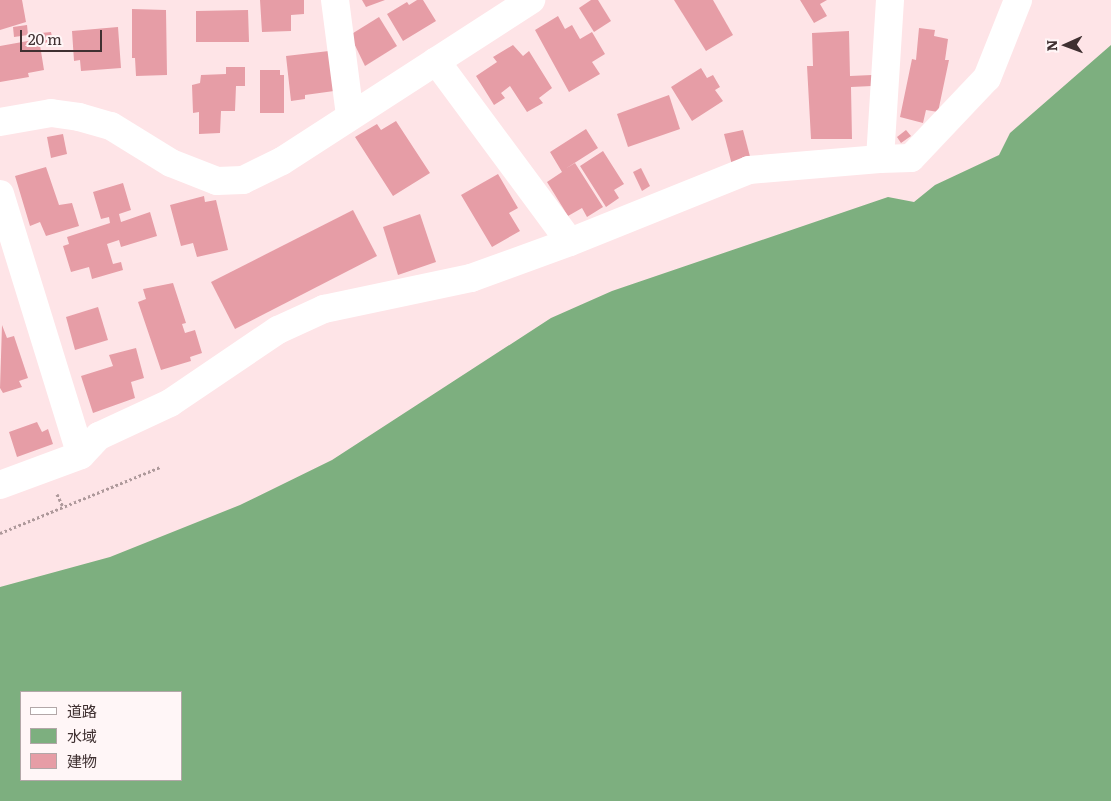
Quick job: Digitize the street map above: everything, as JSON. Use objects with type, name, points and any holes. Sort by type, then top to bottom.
[{"type":"street","points":[[335,0],[350,116]]},
{"type":"street","points":[[0,122],[51,113],[79,116],[110,126],[171,164],[217,181],[243,180],[282,161],[531,0]]},
{"type":"street","points":[[880,159],[890,0]]},
{"type":"street","points":[[0,485],[81,455],[99,436],[170,403],[278,330],[324,308],[472,278],[570,242],[749,170],[911,158],[987,78],[1018,0]]},
{"type":"street","points":[[436,60],[570,242]]},
{"type":"street","points":[[0,194],[81,455]]},
{"type":"path","points":[[0,534],[160,467]]},
{"type":"water","points":[[1111,45],[1111,801],[0,801],[0,587],[110,557],[240,505],[332,460],[551,318],[612,291],[888,197],[914,202],[935,185],[999,155],[1010,133]]},
{"type":"building","points":[[0,0],[22,0],[26,22],[0,30]]},
{"type":"building","points":[[260,0],[304,0],[304,14],[291,15],[291,31],[262,32]]},
{"type":"building","points":[[362,0],[385,0],[366,7]]},
{"type":"building","points":[[417,0],[423,0],[436,21],[403,41],[387,14],[407,2],[409,5]]},
{"type":"building","points":[[591,0],[598,0],[611,21],[594,32],[579,8]]},
{"type":"building","points":[[674,0],[713,0],[733,35],[706,51]]},
{"type":"building","points":[[800,0],[827,0],[820,4],[827,16],[814,23]]},
{"type":"building","points":[[132,9],[166,10],[167,75],[136,76],[135,58],[132,58]]},
{"type":"building","points":[[248,10],[249,42],[196,42],[196,11]]},
{"type":"building","points":[[558,16],[565,29],[572,25],[580,39],[592,32],[605,54],[592,62],[600,74],[569,92],[535,30]]},
{"type":"building","points":[[379,17],[397,46],[365,66],[350,35]]},
{"type":"building","points":[[27,25],[28,35],[14,37],[13,27]]},
{"type":"building","points":[[118,27],[121,68],[81,71],[80,60],[74,61],[72,31]]},
{"type":"building","points":[[919,28],[935,30],[934,36],[948,39],[945,60],[949,60],[938,112],[926,110],[923,123],[900,117],[912,59],[916,60]]},
{"type":"building","points":[[849,31],[850,76],[872,75],[872,86],[851,87],[852,139],[811,139],[807,66],[813,66],[812,33]]},
{"type":"building","points":[[51,32],[53,42],[43,43],[41,33]]},
{"type":"building","points":[[39,39],[44,70],[28,73],[29,77],[0,82],[0,46]]},
{"type":"building","points":[[513,45],[523,56],[529,51],[552,88],[539,98],[543,103],[527,112],[510,86],[501,93],[505,98],[494,105],[476,76],[497,62],[493,57]]},
{"type":"building","points":[[329,51],[334,91],[305,95],[305,99],[291,101],[286,56]]},
{"type":"building","points":[[226,67],[245,67],[245,86],[236,86],[235,111],[221,111],[220,133],[199,134],[199,112],[193,113],[192,85],[200,83],[201,75],[226,74]]},
{"type":"building","points":[[701,68],[707,78],[713,75],[720,87],[715,90],[723,101],[692,121],[671,87]]},
{"type":"building","points":[[260,70],[280,70],[280,75],[284,75],[284,113],[260,113]]},
{"type":"building","points":[[669,95],[680,129],[628,147],[617,114]]},
{"type":"building","points":[[396,121],[430,173],[393,196],[355,137],[377,124],[381,130]]},
{"type":"building","points":[[586,129],[598,148],[565,169],[575,163],[603,207],[587,217],[582,208],[568,216],[547,182],[562,172],[550,152]]},
{"type":"building","points":[[743,130],[752,164],[733,169],[724,134]]},
{"type":"building","points":[[906,130],[911,136],[901,143],[897,137]]},
{"type":"building","points":[[63,134],[67,154],[51,158],[47,137]]},
{"type":"building","points":[[603,151],[624,184],[614,190],[619,198],[606,207],[580,166]]},
{"type":"building","points":[[46,167],[59,205],[72,203],[79,226],[46,236],[40,222],[30,226],[15,176]]},
{"type":"building","points":[[641,168],[650,186],[642,191],[633,172]]},
{"type":"building","points":[[498,174],[518,208],[509,213],[520,231],[492,247],[461,195]]},
{"type":"building","points":[[123,183],[131,210],[119,214],[121,222],[150,212],[157,236],[121,247],[119,240],[107,244],[113,264],[121,262],[123,270],[92,279],[89,267],[71,272],[63,246],[69,244],[67,237],[110,223],[109,217],[101,219],[93,192]]},
{"type":"building","points":[[204,196],[205,202],[216,200],[228,250],[197,257],[193,243],[181,246],[170,205]]},
{"type":"building","points":[[353,210],[377,256],[235,329],[211,282]]},
{"type":"building","points":[[420,214],[436,262],[398,275],[383,227]]},
{"type":"building","points":[[173,283],[186,323],[182,324],[185,333],[195,330],[202,353],[190,357],[191,361],[161,370],[138,302],[146,299],[143,289]]},
{"type":"building","points":[[98,307],[108,340],[75,350],[66,317]]},
{"type":"building","points":[[2,325],[7,338],[14,336],[28,378],[19,381],[22,387],[3,393],[0,388]]},
{"type":"building","points":[[136,348],[144,378],[131,382],[135,398],[93,413],[81,376],[113,366],[109,355]]},
{"type":"building","points":[[37,422],[42,432],[48,429],[53,444],[17,457],[9,432]]}]
